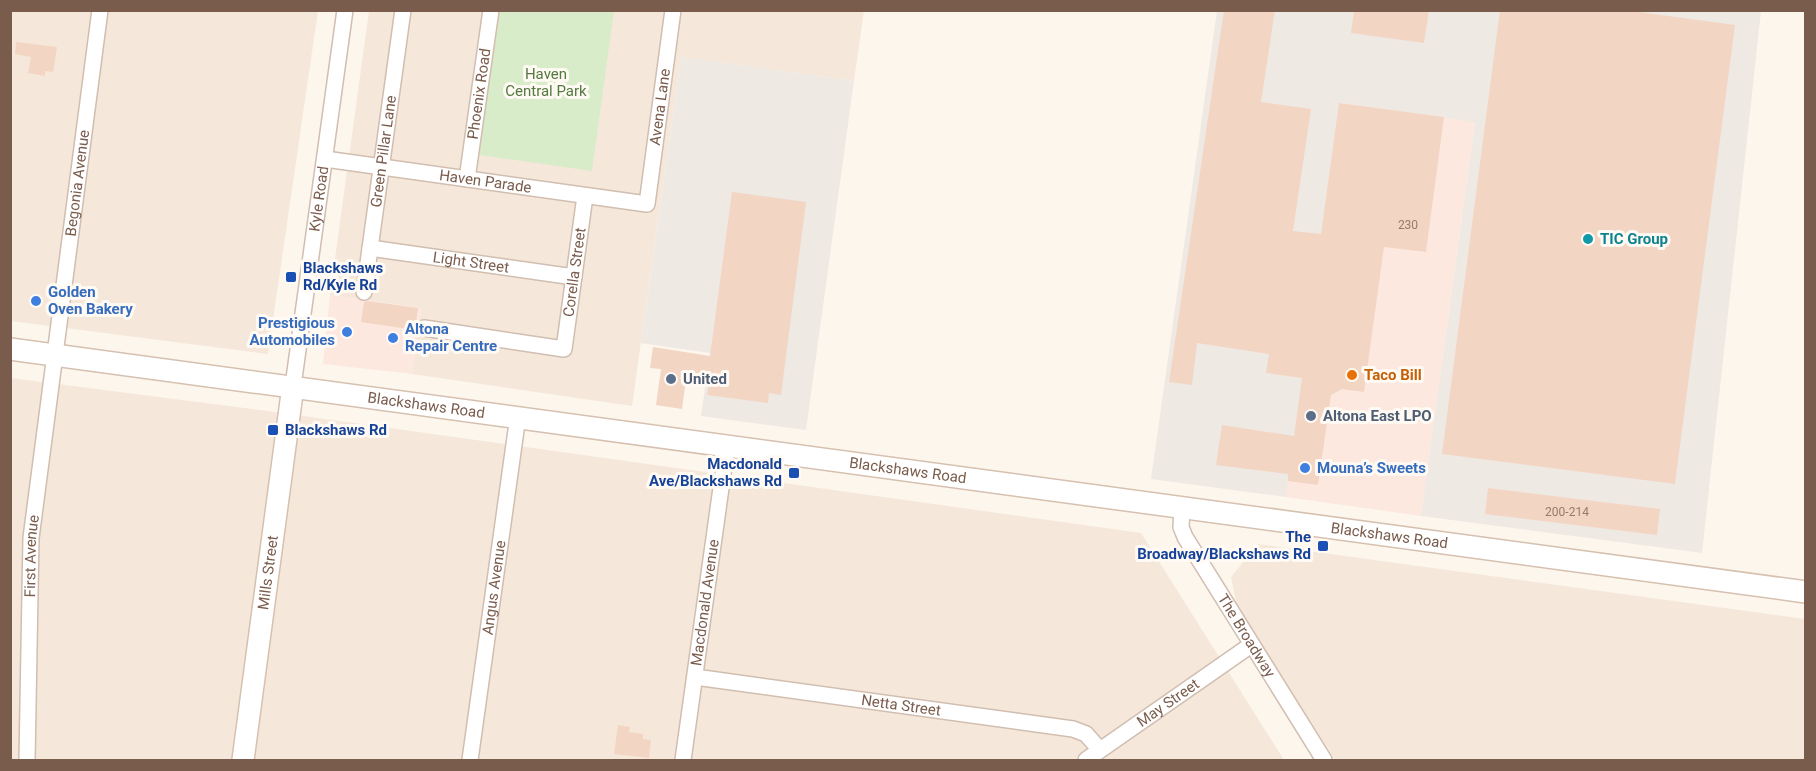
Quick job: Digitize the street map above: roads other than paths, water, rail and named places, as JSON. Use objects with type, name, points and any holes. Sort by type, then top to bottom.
[{"type":"main road","name":"Blackshaws Road","points":[[10,348],[1806,592]]},
{"type":"main road","name":"Mills Street","points":[[243,760],[293,386]]},
{"type":"street","name":"Begonia Avenue","points":[[55,354],[100,10]]},
{"type":"street","name":"Kyle Road","points":[[293,386],[345,10]]},
{"type":"street","name":"Green Pillar Lane","points":[[364,292],[403,10]]},
{"type":"street","name":"Phoenix Road","points":[[467,179],[491,10]]},
{"type":"street","name":"Avena Lane","points":[[647,204],[673,10]]},
{"type":"street","name":"Haven Parade","points":[[324,159],[647,204]]},
{"type":"street","name":"Corella Street","points":[[424,328],[564,349],[585,196]]},
{"type":"street","name":"Light Street","points":[[370,248],[574,276]]},
{"type":"street","name":"First Avenue","points":[[27,760],[31,538],[55,354]]},
{"type":"street","name":"Angus Avenue","points":[[470,760],[518,416]]},
{"type":"street","name":"Macdonald Avenue","points":[[683,760],[728,445]]},
{"type":"street","name":"The Broadway","points":[[1182,507],[1181,527],[1185,537],[1324,760]]},
{"type":"street","name":"May Street","points":[[1086,760],[1251,645]]},
{"type":"street","name":"Netta Street","points":[[695,677],[1073,729],[1086,734],[1100,750]]},
{"type":"place","name":"TIC Group","points":[[1588,239]]},
{"type":"place","name":"Blackshaws Rd/Kyle Rd","points":[[291,277]]},
{"type":"place","name":"Golden Oven Bakery","points":[[36,301]]},
{"type":"place","name":"Prestigious Automobiles","points":[[347,332]]},
{"type":"place","name":"Altona Repair Centre","points":[[393,338]]},
{"type":"place","name":"Taco Bill","points":[[1352,375]]},
{"type":"place","name":"United","points":[[671,379]]},
{"type":"place","name":"Altona East LPO","points":[[1311,416]]},
{"type":"place","name":"Blackshaws Rd","points":[[273,430]]},
{"type":"place","name":"Mouna’s Sweets","points":[[1305,468]]},
{"type":"place","name":"Macdonald Ave/Blackshaws Rd","points":[[794,473]]},
{"type":"place","name":"The Broadway/Blackshaws Rd","points":[[1323,546]]},
{"type":"park label","name":"Haven Central Park","points":[[546,82]]}]
